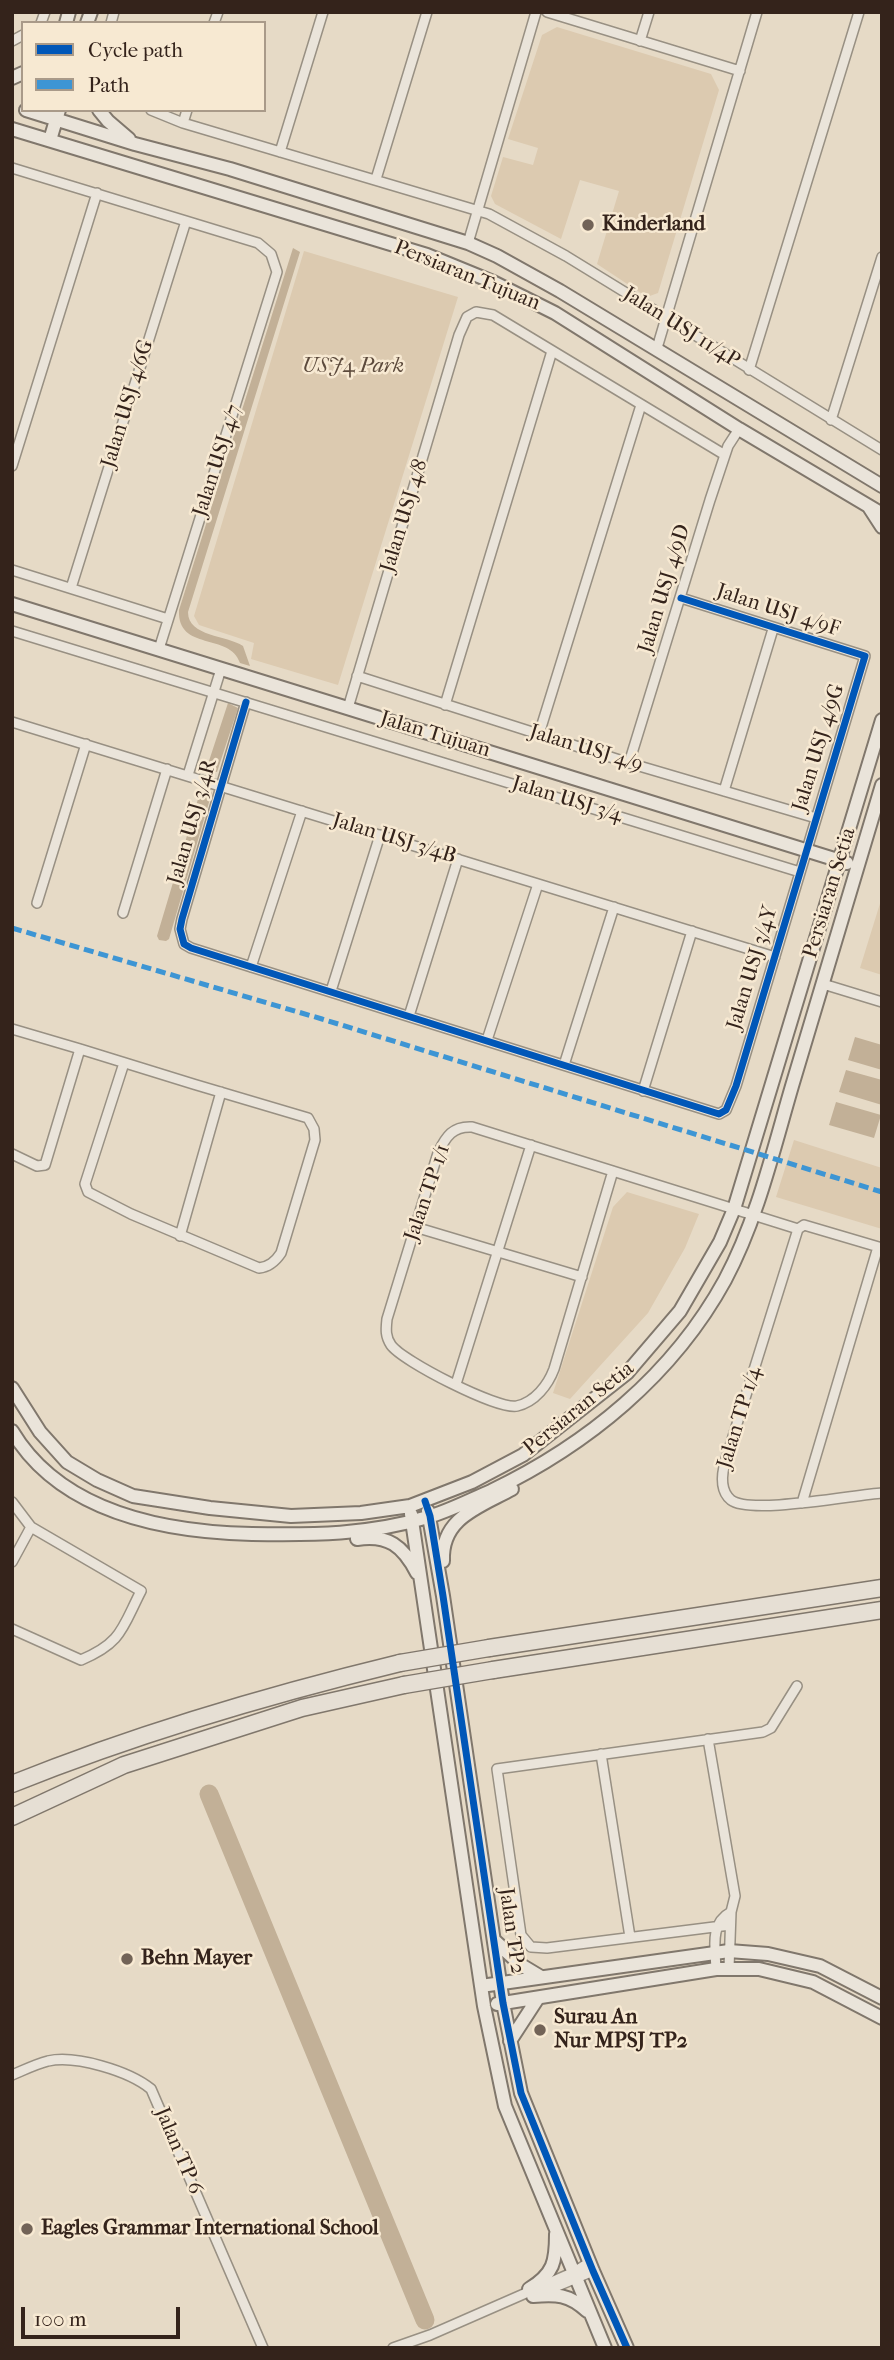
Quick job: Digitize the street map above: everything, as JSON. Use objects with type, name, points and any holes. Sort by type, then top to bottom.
[{"type":"highway","points":[[12,1784],[92,1752],[223,1709],[400,1663],[882,1588]]},
{"type":"highway","points":[[12,1817],[124,1765],[302,1708],[404,1685],[882,1610]]},
{"type":"main road","points":[[31,112],[31,134]]},
{"type":"main road","name":"Persiaran Tujuan","points":[[38,112],[58,115],[135,144],[230,170],[468,243],[535,276],[882,486]]},
{"type":"main road","points":[[101,112],[135,144]]},
{"type":"main road","points":[[50,141],[58,115]]},
{"type":"main road","name":"Persiaran Tujuan","points":[[12,129],[427,255],[493,282],[555,313],[739,429],[882,514]]},
{"type":"main road","points":[[867,505],[882,527]]},
{"type":"main road","name":"Jalan Tujuan","points":[[12,604],[858,866]]},
{"type":"main road","name":"Persiaran Setia","points":[[12,1388],[40,1432],[67,1462],[97,1480],[133,1496],[210,1508],[291,1516],[361,1513],[410,1506],[472,1482],[523,1455],[627,1373],[680,1311],[720,1242],[734,1209],[882,720]]},
{"type":"main road","name":"Persiaran Setia","points":[[12,1431],[37,1465],[90,1503],[127,1516],[214,1533],[325,1536],[430,1517],[522,1476],[576,1442],[624,1405],[659,1373],[725,1279],[753,1215],[882,785]]},
{"type":"main road","points":[[802,988],[809,983],[822,984]]},
{"type":"main road","points":[[443,1596],[442,1547],[450,1528],[464,1515],[527,1481],[576,1442]]},
{"type":"main road","name":"Jalan TP2","points":[[425,1501],[443,1596],[503,2003],[521,2093],[627,2348]]},
{"type":"main road","name":"Jalan TP2","points":[[410,1506],[484,2006],[505,2106],[605,2348]]},
{"type":"main road","points":[[214,1533],[251,1541],[293,1543],[342,1541],[372,1536],[382,1539],[391,1542],[408,1555],[424,1596]]},
{"type":"main road","points":[[495,1941],[521,1965],[541,1977]]},
{"type":"main road","name":"Jalan TP2","points":[[481,1986],[729,1951],[768,1954],[820,1966],[881,1998]]},
{"type":"main road","name":"Jalan TP2","points":[[484,2006],[722,1968],[759,1969],[813,1982],[882,2018]]},
{"type":"main road","points":[[510,2041],[538,1998]]},
{"type":"main road","points":[[531,2293],[555,2261],[556,2227]]},
{"type":"main road","points":[[531,2293],[556,2294],[578,2302],[590,2313]]},
{"type":"street","points":[[280,152],[323,12]]},
{"type":"street","points":[[376,180],[427,12]]},
{"type":"street","points":[[468,243],[536,12]]},
{"type":"street","points":[[547,12],[740,71]]},
{"type":"street","points":[[640,41],[649,12]]},
{"type":"street","points":[[657,348],[757,12]]},
{"type":"street","points":[[749,370],[859,12]]},
{"type":"street","name":"Jalan USJ 11/4P","points":[[156,112],[183,123],[478,210],[536,238],[882,450]]},
{"type":"street","points":[[183,123],[186,112]]},
{"type":"street","points":[[12,168],[186,221]]},
{"type":"street","points":[[12,466],[97,193]]},
{"type":"street","name":"Jalan USJ 4/7","points":[[159,649],[277,272],[271,254],[258,243],[186,221]]},
{"type":"street","name":"Jalan USJ 4/6G","points":[[71,588],[186,221]]},
{"type":"street","points":[[831,420],[882,257]]},
{"type":"street","name":"Jalan USJ 4/8","points":[[348,708],[467,317],[476,312],[485,312],[552,352]]},
{"type":"street","points":[[445,705],[552,352],[724,456]]},
{"type":"street","points":[[539,734],[641,405]]},
{"type":"street","name":"Jalan USJ 4/9D","points":[[629,763],[724,456],[739,429]]},
{"type":"street","points":[[12,570],[168,618]]},
{"type":"street","name":"Jalan USJ 4/9F","points":[[681,598],[865,656]]},
{"type":"street","points":[[724,791],[773,629]]},
{"type":"street","name":"Jalan USJ 3/4","points":[[12,631],[800,872]]},
{"type":"street","name":"Jalan USJ 4/9G","points":[[807,850],[865,656]]},
{"type":"street","points":[[188,775],[221,668]]},
{"type":"street","name":"Jalan USJ 4/9","points":[[357,676],[629,763],[816,818]]},
{"type":"street","name":"Jalan USJ 3/4R","points":[[246,702],[180,929],[184,944],[191,948],[251,967]]},
{"type":"street","name":"Jalan USJ 3/4B","points":[[12,722],[775,957]]},
{"type":"street","points":[[37,903],[86,744]]},
{"type":"street","points":[[123,913],[167,769]]},
{"type":"street","points":[[302,811],[251,967],[643,1091],[692,931]]},
{"type":"street","points":[[331,991],[380,835]]},
{"type":"street","name":"Jalan USJ 3/4Y","points":[[643,1091],[719,1114],[726,1110],[807,850]]},
{"type":"street","points":[[408,1016],[458,859]]},
{"type":"street","points":[[487,1040],[538,884]]},
{"type":"street","points":[[564,1065],[614,907]]},
{"type":"street","points":[[822,984],[882,1002]]},
{"type":"street","points":[[12,1029],[307,1118],[314,1129],[315,1140],[284,1244],[276,1260],[266,1268],[259,1268],[180,1236],[88,1192],[85,1184],[124,1063]]},
{"type":"street","points":[[12,1153],[37,1166],[45,1165],[80,1049]]},
{"type":"street","points":[[180,1236],[221,1092]]},
{"type":"street","name":"Jalan TP 1/1","points":[[582,1278],[550,1379],[534,1397],[519,1406],[499,1405],[456,1384],[397,1353],[387,1339],[387,1319],[438,1153],[452,1131],[462,1126],[753,1215]]},
{"type":"street","points":[[456,1384],[531,1145]]},
{"type":"street","points":[[415,1227],[582,1278],[613,1171]]},
{"type":"street","points":[[753,1215],[798,1229],[804,1225],[880,1247],[802,1503]]},
{"type":"street","name":"Jalan TP 1/4","points":[[798,1229],[726,1459],[722,1481],[725,1492],[740,1504],[751,1506],[882,1493]]},
{"type":"street","points":[[12,1502],[31,1527],[141,1591],[119,1637],[100,1652],[81,1660],[12,1629]]},
{"type":"street","points":[[12,1562],[31,1527]]},
{"type":"street","points":[[730,1925],[547,1948],[531,1947],[521,1935],[497,1769],[763,1732],[771,1728],[797,1686]]},
{"type":"street","points":[[708,1739],[736,1896],[731,1912],[729,1951],[722,1968]]},
{"type":"street","points":[[601,1754],[630,1937]]},
{"type":"street","points":[[722,1968],[715,1952],[716,1927],[722,1917],[731,1912]]},
{"type":"street","name":"Jalan TP 6","points":[[12,2075],[48,2061],[83,2062],[123,2074],[151,2089],[263,2348]]},
{"type":"street","points":[[397,2347],[592,2267]]},
{"type":"street","points":[[425,2348],[430,2335]]},
{"type":"green space","points":[[557,27],[711,74],[719,90],[658,293],[647,297],[597,264],[619,191],[580,180],[561,239],[495,204],[491,196],[503,157],[533,165],[538,148],[508,139],[542,35]]},
{"type":"green space","name":"USJ4 Park","points":[[304,251],[458,297],[338,685],[251,659],[254,643],[199,625],[194,616]]},
{"type":"green space","points":[[882,897],[882,975],[860,968]]},
{"type":"green space","points":[[794,1140],[882,1168],[882,1229],[776,1197]]},
{"type":"green space","points":[[627,1192],[699,1214],[685,1248],[648,1313],[570,1399],[553,1393],[613,1207]]},
{"type":"shaded area","points":[[293,248],[300,252],[188,612],[194,626],[201,631],[243,646],[250,666],[240,663],[226,648],[186,632],[179,610]]},
{"type":"shaded area","points":[[228,703],[238,708],[217,772],[208,770],[207,767]]},
{"type":"shaded area","points":[[203,788],[212,792],[169,939],[159,940],[157,936]]},
{"type":"shaded area","points":[[855,1037],[882,1045],[882,1070],[848,1060]]},
{"type":"shaded area","points":[[846,1070],[882,1080],[882,1105],[839,1092]]},
{"type":"shaded area","points":[[836,1102],[881,1115],[874,1138],[829,1125]]},
{"type":"waterway","points":[[209,1794],[425,2320]]},
{"type":"marked path","points":[[12,928],[322,1019],[882,1192]]},
{"type":"cycle path","points":[[246,702],[182,919],[180,929],[184,944],[719,1114],[726,1110],[736,1086],[865,656],[681,598]]},
{"type":"cycle path","points":[[425,1501],[430,1516],[443,1596],[503,2003],[521,2093],[627,2348]]},
{"type":"place","name":"Kinderland","points":[[588,225]]},
{"type":"place","name":"Behn Mayer","points":[[127,1959]]},
{"type":"place","name":"Surau An Nur MPSJ TP2","points":[[540,2030]]},
{"type":"place","name":"Eagles Grammar International School","points":[[27,2229]]}]
